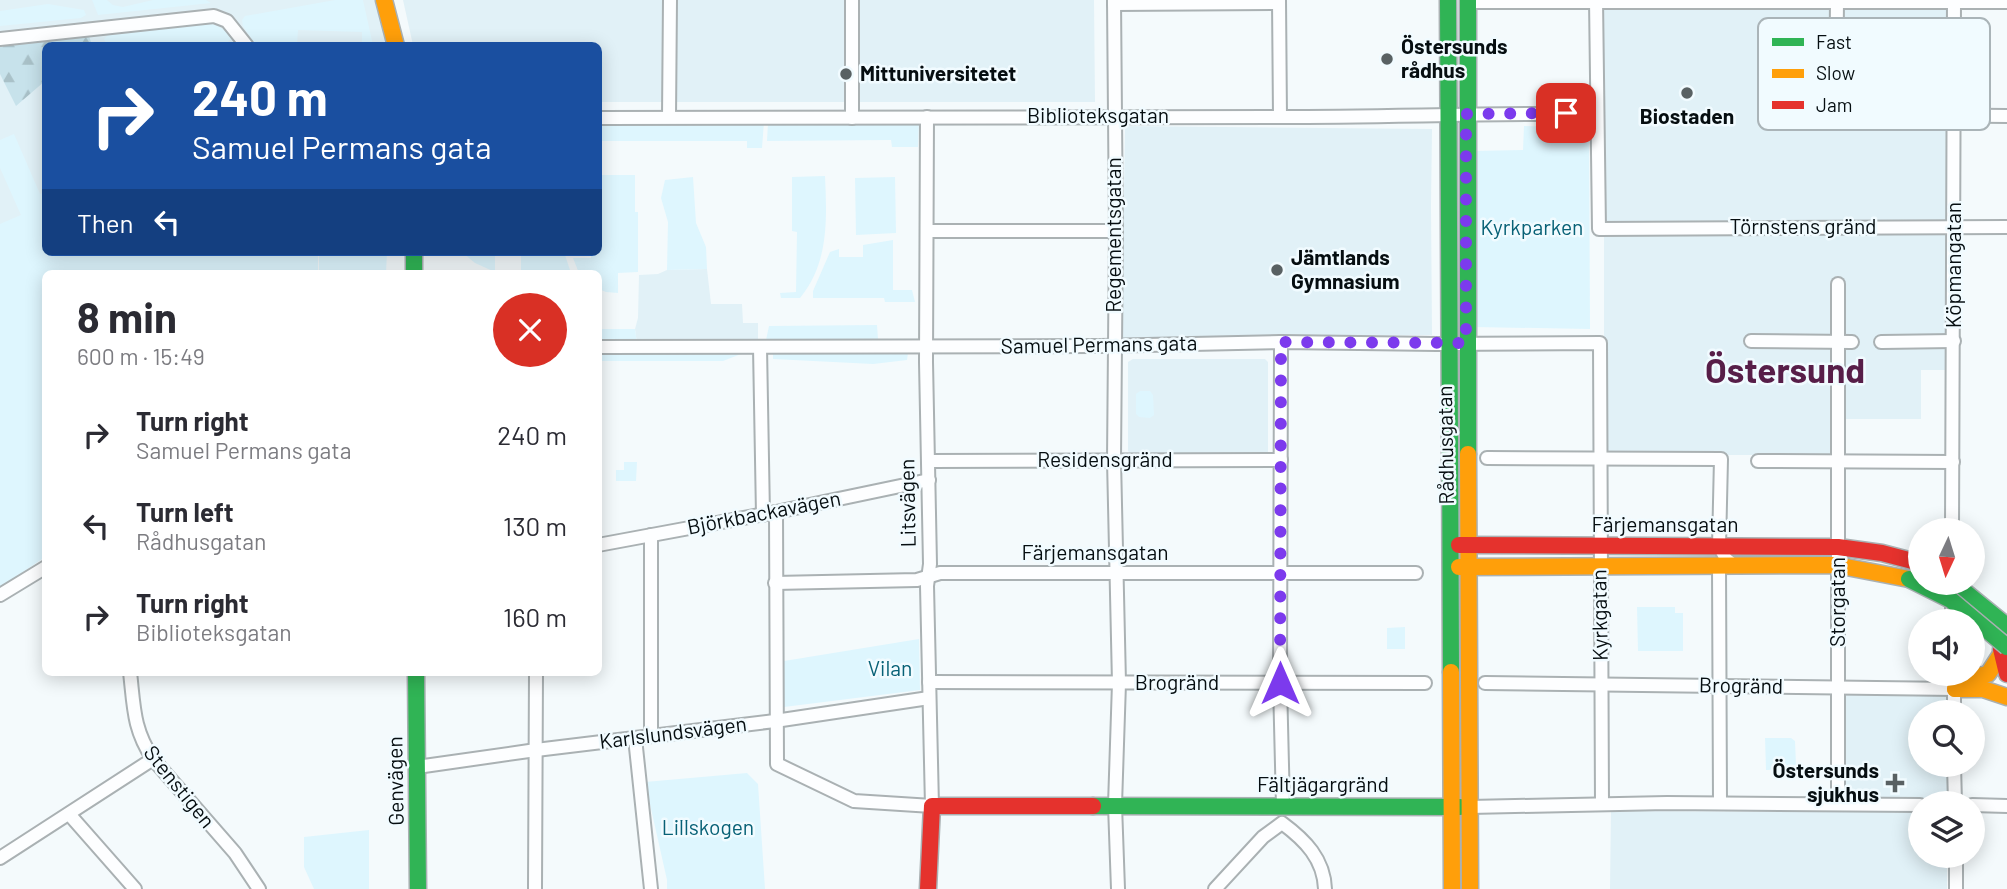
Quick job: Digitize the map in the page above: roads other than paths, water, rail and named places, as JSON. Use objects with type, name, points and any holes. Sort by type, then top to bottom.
[{"type":"main road","points":[[384,0],[394,42]]},
{"type":"main road","name":"Rådhusgatan","points":[[1448,0],[1448,114],[1469,545],[1470,889]]},
{"type":"main road","name":"Rådhusgatan","points":[[1452,889],[1450,545],[1468,1]]},
{"type":"main road","name":"Färjemansgatan","points":[[1450,545],[1838,547],[1908,560]]},
{"type":"main road","name":"Färjemansgatan","points":[[1450,568],[1836,565],[1909,579],[1951,600],[2004,651]]},
{"type":"main road","points":[[1968,595],[2007,627],[2001,645],[2007,674]]},
{"type":"main road","points":[[1985,675],[2004,651]]},
{"type":"main road","name":"Genvägen","points":[[416,676],[418,889]]},
{"type":"main road","points":[[1972,686],[2007,697]]},
{"type":"main road","name":"Fältjägargränd","points":[[932,806],[1470,807]]},
{"type":"main road","name":"Litsvägen","points":[[928,889],[932,806]]},
{"type":"street","points":[[668,117],[670,0]]},
{"type":"street","points":[[852,0],[852,118]]},
{"type":"street","points":[[1114,2],[1279,1],[1280,117]]},
{"type":"street","points":[[1468,1],[2007,2]]},
{"type":"street","points":[[1596,1],[1597,114]]},
{"type":"street","name":"Regementsgatan","points":[[1114,2],[1114,460],[1119,682],[1115,805],[1118,889]]},
{"type":"street","points":[[0,39],[214,16],[227,21],[244,42]]},
{"type":"street","name":"Biblioteksgatan","points":[[602,118],[1597,114]]},
{"type":"street","name":"Törnstens gränd","points":[[1597,114],[1600,229],[2007,227]]},
{"type":"street","name":"Litsvägen","points":[[927,117],[927,586],[932,806]]},
{"type":"street","name":"Köpmangatan","points":[[1952,518],[1954,130]]},
{"type":"street","points":[[928,231],[1116,231]]},
{"type":"street","name":"Storgatan","points":[[1838,284],[1838,804]]},
{"type":"street","points":[[1751,341],[1852,342]]},
{"type":"street","points":[[1881,342],[1954,341]]},
{"type":"street","points":[[1281,342],[1280,683],[1283,806]]},
{"type":"street","name":"Samuel Permans gata","points":[[602,347],[1114,346],[1281,342],[1600,343]]},
{"type":"street","name":"Kyrkgatan","points":[[1600,343],[1602,804]]},
{"type":"street","points":[[760,347],[775,583],[775,721]]},
{"type":"street","points":[[1486,458],[1721,459],[1719,546],[1727,566],[1720,687],[1720,803]]},
{"type":"street","name":"Residensgränd","points":[[929,461],[1280,460]]},
{"type":"street","points":[[1758,461],[1953,462]]},
{"type":"street","name":"Björkbackavägen","points":[[602,543],[770,513],[929,480]]},
{"type":"street","points":[[651,535],[651,736]]},
{"type":"street","points":[[0,595],[42,569]]},
{"type":"street","name":"Färjemansgatan","points":[[775,583],[917,580],[940,573],[1416,573]]},
{"type":"street","name":"Stenstigen","points":[[130,676],[137,730],[153,760],[235,853],[259,889]]},
{"type":"street","points":[[535,889],[536,676]]},
{"type":"street","name":"Brogränd","points":[[929,682],[1425,683]]},
{"type":"street","name":"Brogränd","points":[[1485,683],[1720,687],[1837,687],[1908,683]]},
{"type":"street","name":"Karlslundsvägen","points":[[417,767],[775,721],[929,698]]},
{"type":"street","name":"Fältjägargränd","points":[[775,721],[777,764],[854,801],[932,806]]},
{"type":"street","points":[[635,738],[651,889]]},
{"type":"street","points":[[0,858],[153,760]]},
{"type":"street","name":"Fältjägargränd","points":[[1470,807],[1720,803],[1908,805]]},
{"type":"street","points":[[1985,805],[2007,806]]},
{"type":"street","points":[[69,814],[135,889]]},
{"type":"street","points":[[1215,889],[1263,837],[1282,823],[1317,857],[1325,877],[1325,889]]},
{"type":"street","points":[[1956,868],[1956,889]]},
{"type":"place","name":"Östersunds rådhus","points":[[1387,59]]},
{"type":"place","name":"Mittuniversitetet","points":[[846,74]]},
{"type":"place","name":"Biostaden","points":[[1687,93]]},
{"type":"place","name":"Jämtlands Gymnasium","points":[[1277,270]]},
{"type":"place","name":"Östersunds sjukhus","points":[[1895,783]]},
{"type":"district","name":"Östersund","points":[[1785,371]]},
{"type":"park label","name":"Kyrkparken","points":[[1532,228]]},
{"type":"park label","name":"Vilan","points":[[890,669]]},
{"type":"park label","name":"Lillskogen","points":[[708,828]]}]
